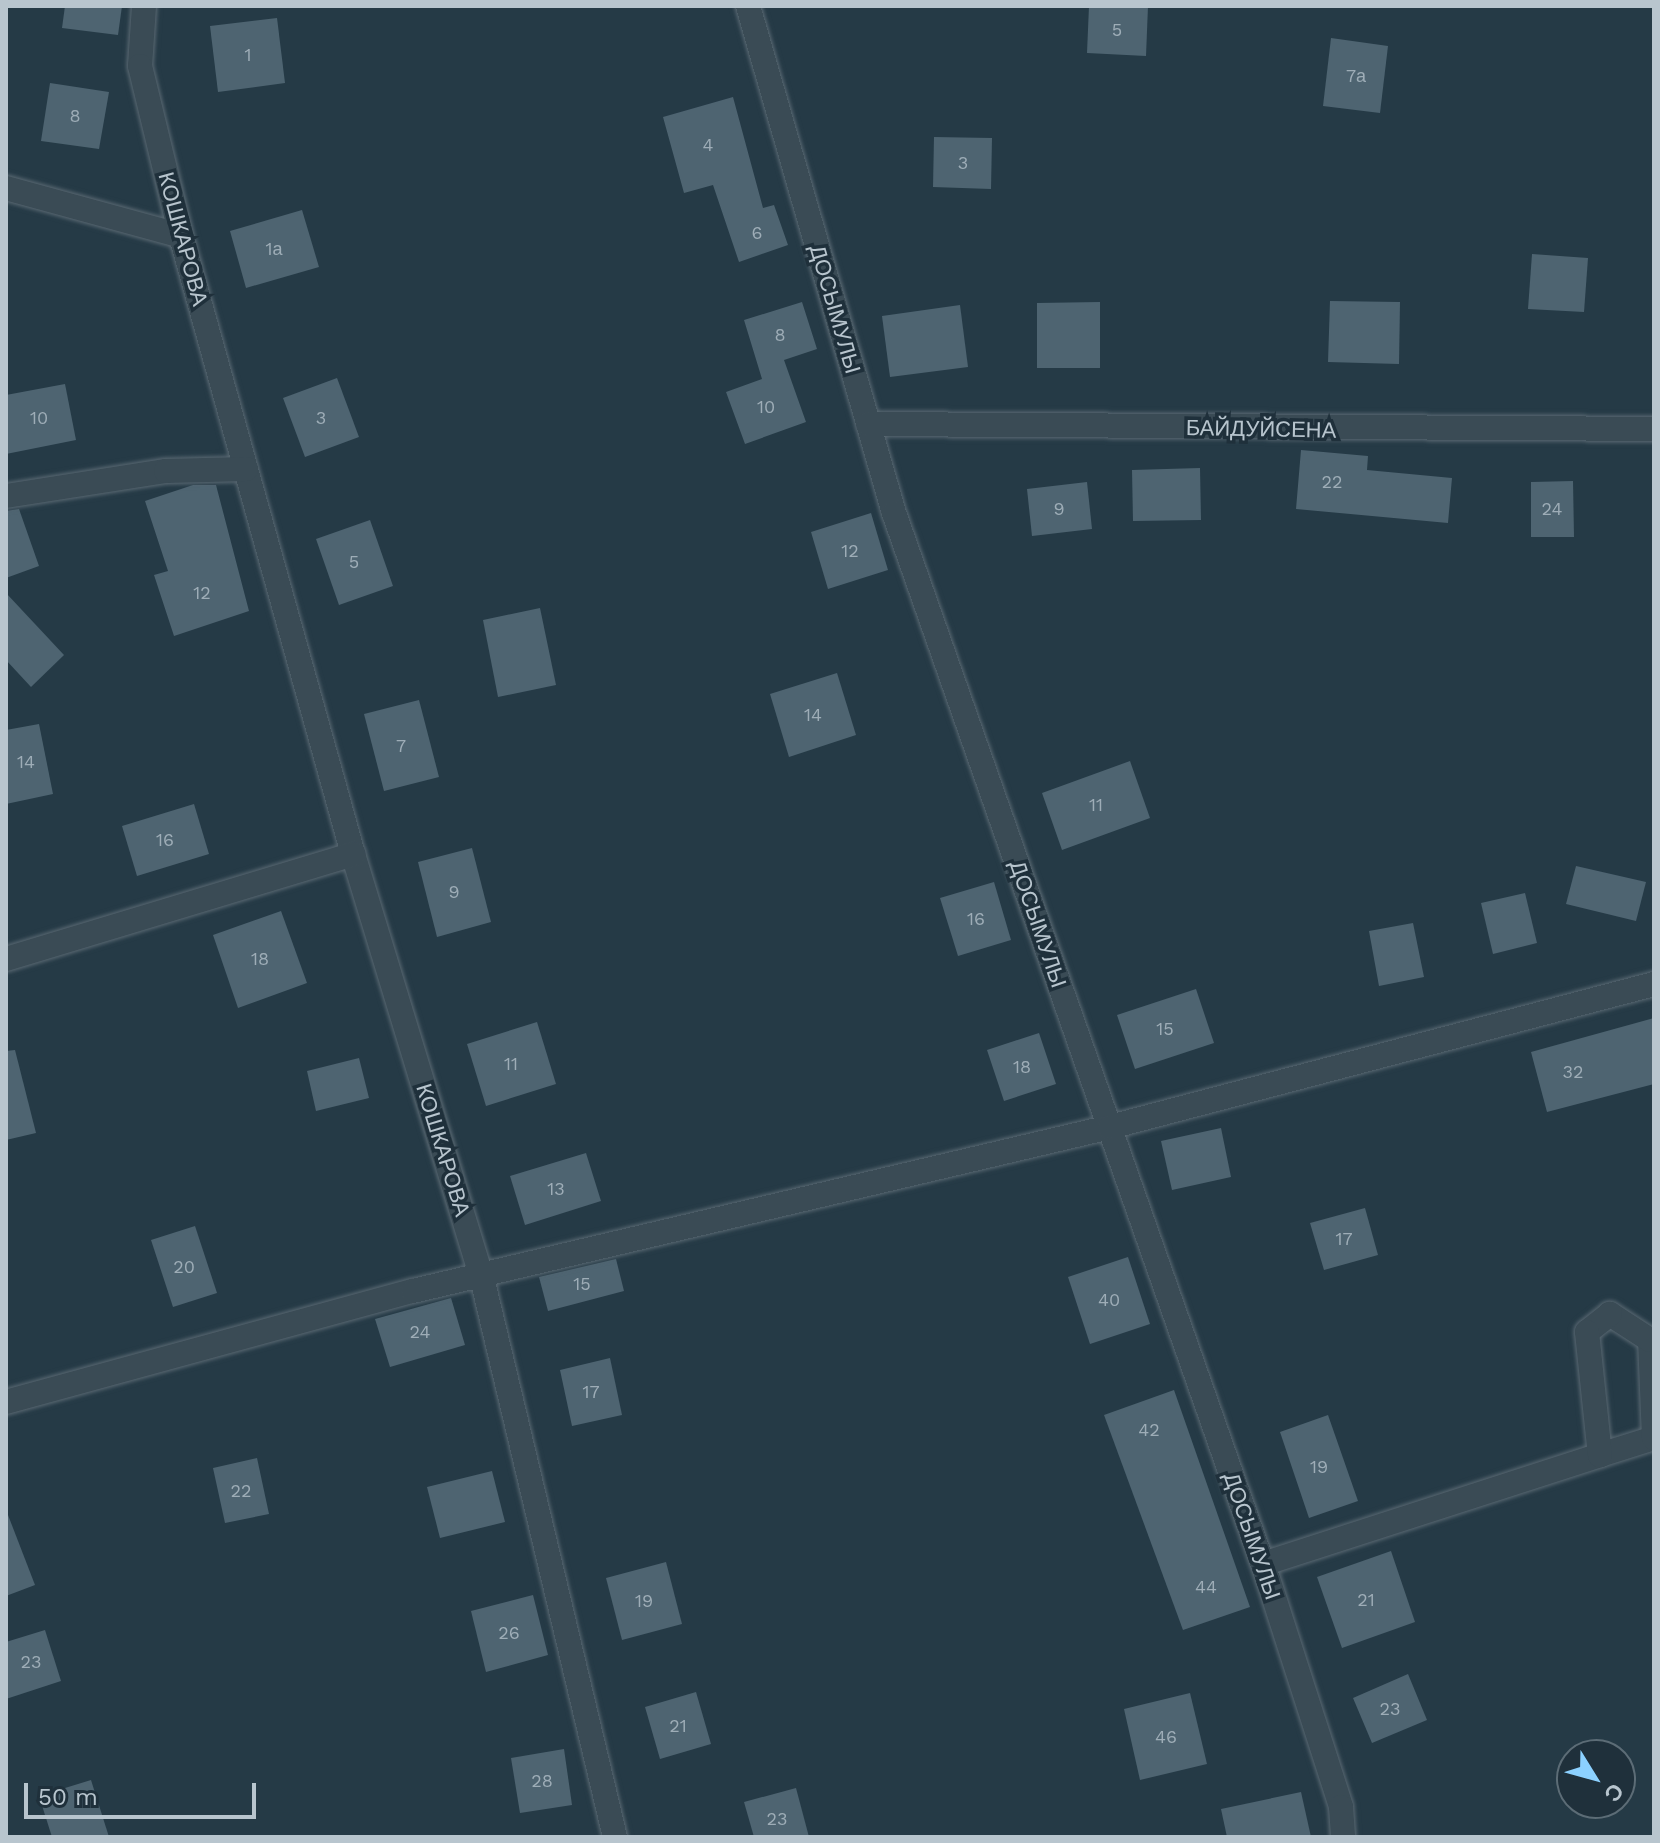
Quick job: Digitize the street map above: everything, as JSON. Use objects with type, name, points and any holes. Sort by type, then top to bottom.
[{"type":"street","name":"КОШКАРОВА","points":[[144,6],[140,66],[181,236],[353,854],[482,1278],[615,1837]]},
{"type":"street","name":"ДОСЫМУЛЫ","points":[[748,6],[868,424],[1263,1564],[1341,1807],[1343,1837]]},
{"type":"street","points":[[6,188],[181,236]]},
{"type":"street","name":"БАЙДУЙСЕНА","points":[[868,424],[1654,429]]},
{"type":"street","points":[[6,496],[166,471],[246,469]]},
{"type":"street","points":[[6,959],[353,854]]},
{"type":"street","points":[[6,1402],[482,1278],[1110,1127],[1654,984]]},
{"type":"street","points":[[1263,1564],[1654,1438],[1650,1340],[1610,1314],[1587,1332],[1600,1455]]},
{"type":"building","points":[[65,6],[122,6],[118,35],[62,28]]},
{"type":"building","points":[[1089,6],[1148,6],[1146,56],[1087,53]]},
{"type":"building","points":[[277,18],[285,83],[218,92],[210,26]]},
{"type":"building","points":[[1331,38],[1388,46],[1380,113],[1323,106]]},
{"type":"building","points":[[50,83],[109,92],[99,149],[41,141]]},
{"type":"building","points":[[733,97],[763,208],[774,205],[788,245],[739,262],[713,185],[684,193],[663,117]]},
{"type":"building","points":[[934,137],[992,138],[991,189],[933,187]]},
{"type":"building","points":[[302,210],[319,267],[246,288],[230,231]]},
{"type":"building","points":[[1532,254],[1588,258],[1584,312],[1528,309]]},
{"type":"building","points":[[1330,301],[1400,302],[1399,364],[1328,362]]},
{"type":"building","points":[[802,302],[817,349],[784,360],[806,422],[745,444],[726,392],[762,379],[744,320]]},
{"type":"building","points":[[1100,302],[1100,368],[1037,368],[1037,303]]},
{"type":"building","points":[[960,305],[968,367],[890,377],[882,316]]},
{"type":"building","points":[[337,378],[359,437],[305,457],[283,398]]},
{"type":"building","points":[[65,384],[76,440],[6,454],[6,395]]},
{"type":"building","points":[[1301,450],[1368,456],[1367,470],[1452,478],[1448,523],[1296,509]]},
{"type":"building","points":[[1200,468],[1201,520],[1133,521],[1132,470]]},
{"type":"building","points":[[1573,481],[1574,537],[1531,537],[1531,482]]},
{"type":"building","points":[[1087,482],[1092,529],[1032,536],[1027,489]]},
{"type":"building","points":[[193,485],[216,485],[249,611],[174,636],[154,575],[168,571],[145,501]]},
{"type":"building","points":[[19,509],[39,566],[6,578],[6,511]]},
{"type":"building","points":[[871,513],[888,570],[828,589],[811,532]]},
{"type":"building","points":[[370,520],[393,586],[339,605],[316,539]]},
{"type":"building","points":[[6,593],[64,655],[31,687],[6,660]]},
{"type":"building","points":[[540,608],[556,685],[498,697],[483,620]]},
{"type":"building","points":[[837,673],[856,735],[789,757],[770,694]]},
{"type":"building","points":[[419,700],[439,777],[384,791],[364,714]]},
{"type":"building","points":[[39,724],[53,794],[6,804],[6,730]]},
{"type":"building","points":[[1130,761],[1150,818],[1062,850],[1042,793]]},
{"type":"building","points":[[194,804],[209,854],[137,876],[122,826]]},
{"type":"building","points":[[472,848],[491,922],[437,937],[418,862]]},
{"type":"building","points":[[1576,866],[1646,882],[1636,921],[1566,904]]},
{"type":"building","points":[[994,882],[1011,940],[958,956],[940,898]]},
{"type":"building","points":[[1525,893],[1537,943],[1493,954],[1481,903]]},
{"type":"building","points":[[281,911],[307,983],[238,1008],[213,935]]},
{"type":"building","points":[[1413,923],[1424,977],[1379,986],[1369,931]]},
{"type":"building","points":[[1196,989],[1214,1043],[1135,1069],[1117,1015]]},
{"type":"building","points":[[1654,1018],[1654,1084],[1547,1112],[1531,1052]]},
{"type":"building","points":[[537,1022],[556,1084],[486,1106],[467,1044]]},
{"type":"building","points":[[1039,1033],[1056,1084],[1004,1101],[987,1050]]},
{"type":"building","points":[[15,1050],[36,1133],[6,1140],[6,1051]]},
{"type":"building","points":[[359,1058],[369,1098],[316,1111],[307,1071]]},
{"type":"building","points":[[1221,1128],[1231,1177],[1172,1190],[1161,1141]]},
{"type":"building","points":[[586,1153],[601,1201],[525,1225],[510,1176]]},
{"type":"building","points":[[1365,1208],[1378,1255],[1324,1270],[1310,1223]]},
{"type":"building","points":[[195,1226],[217,1293],[173,1307],[151,1240]]},
{"type":"building","points":[[1128,1257],[1150,1324],[1090,1344],[1068,1277]]},
{"type":"building","points":[[616,1259],[624,1291],[548,1311],[539,1277]]},
{"type":"building","points":[[451,1298],[465,1345],[390,1367],[375,1319]]},
{"type":"building","points":[[610,1358],[622,1415],[572,1426],[560,1370]]},
{"type":"building","points":[[1174,1390],[1250,1607],[1183,1630],[1104,1415]]},
{"type":"building","points":[[1328,1415],[1358,1501],[1309,1518],[1280,1432]]},
{"type":"building","points":[[257,1458],[269,1514],[225,1523],[213,1468]]},
{"type":"building","points":[[492,1471],[505,1522],[440,1538],[427,1487]]},
{"type":"building","points":[[6,1516],[35,1585],[6,1596]]},
{"type":"building","points":[[1391,1551],[1415,1622],[1342,1648],[1317,1577]]},
{"type":"building","points":[[666,1562],[682,1624],[622,1640],[606,1578]]},
{"type":"building","points":[[533,1595],[548,1655],[486,1672],[471,1611]]},
{"type":"building","points":[[45,1630],[61,1681],[6,1699],[6,1642]]},
{"type":"building","points":[[1408,1674],[1427,1720],[1372,1743],[1353,1698]]},
{"type":"building","points":[[696,1692],[711,1744],[660,1759],[645,1707]]},
{"type":"building","points":[[1190,1693],[1207,1764],[1140,1780],[1124,1709]]},
{"type":"building","points":[[564,1749],[572,1805],[520,1813],[511,1758]]},
{"type":"building","points":[[91,1780],[109,1837],[52,1837],[39,1796]]},
{"type":"building","points":[[796,1788],[809,1837],[754,1837],[744,1802]]},
{"type":"building","points":[[1301,1792],[1311,1837],[1227,1837],[1221,1809]]}]
